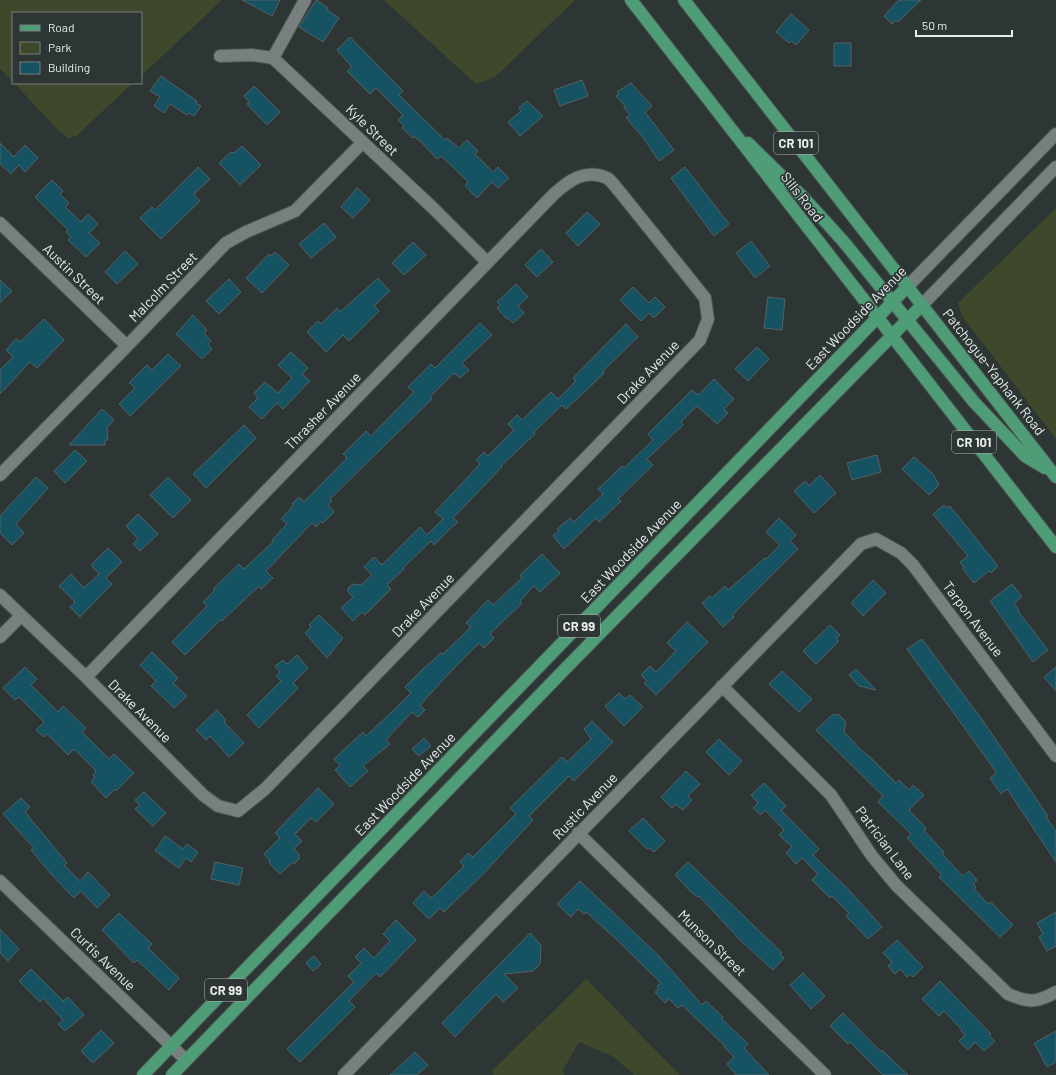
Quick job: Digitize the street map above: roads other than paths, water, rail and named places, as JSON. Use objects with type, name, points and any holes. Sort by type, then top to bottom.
[{"type":"main road","name":"Sills Road","points":[[631,0],[892,337]]},
{"type":"main road","name":"Sills Road","points":[[684,0],[922,305]]},
{"type":"main road","points":[[722,117],[777,170],[822,217],[952,376],[998,427],[1025,456],[1055,476]]},
{"type":"main road","name":"East Woodside Avenue","points":[[143,1075],[908,286]]},
{"type":"main road","name":"CR 99","points":[[172,1075],[577,656],[922,305]]},
{"type":"main road","name":"Patchogue-Yaphank Road","points":[[922,305],[1055,476]]},
{"type":"main road","name":"CR 101","points":[[892,337],[1056,548]]},
{"type":"street","points":[[220,56],[252,55],[273,58],[305,0]]},
{"type":"street","name":"Kyle Street","points":[[273,58],[434,209],[487,262]]},
{"type":"street","name":"East Woodside Avenue","points":[[908,286],[1056,134]]},
{"type":"street","name":"Malcolm Street","points":[[0,474],[127,346],[226,243],[246,232],[295,211],[363,142]]},
{"type":"street","name":"CR 99","points":[[922,305],[1056,167]]},
{"type":"street","name":"Thrasher Avenue","points":[[86,677],[558,190],[569,180],[587,174]]},
{"type":"street","name":"Drake Avenue","points":[[0,595],[86,677],[203,795],[218,806],[238,811],[252,801],[700,340],[708,319],[704,298],[620,192],[607,179],[587,174]]},
{"type":"street","name":"Austin Street","points":[[0,223],[127,346]]},
{"type":"street","name":"Tarpon Avenue","points":[[847,558],[861,544],[876,539],[901,552],[909,560],[1056,756]]},
{"type":"street","name":"Rustic Avenue","points":[[344,1075],[847,558]]},
{"type":"street","points":[[0,637],[21,616]]},
{"type":"street","name":"Patrician Lane","points":[[722,686],[831,795],[872,856],[896,885],[1008,994],[1025,1001],[1041,1000],[1056,992]]},
{"type":"street","name":"Munson Street","points":[[578,833],[825,1075]]},
{"type":"street","name":"Curtis Avenue","points":[[0,880],[186,1060]]}]
